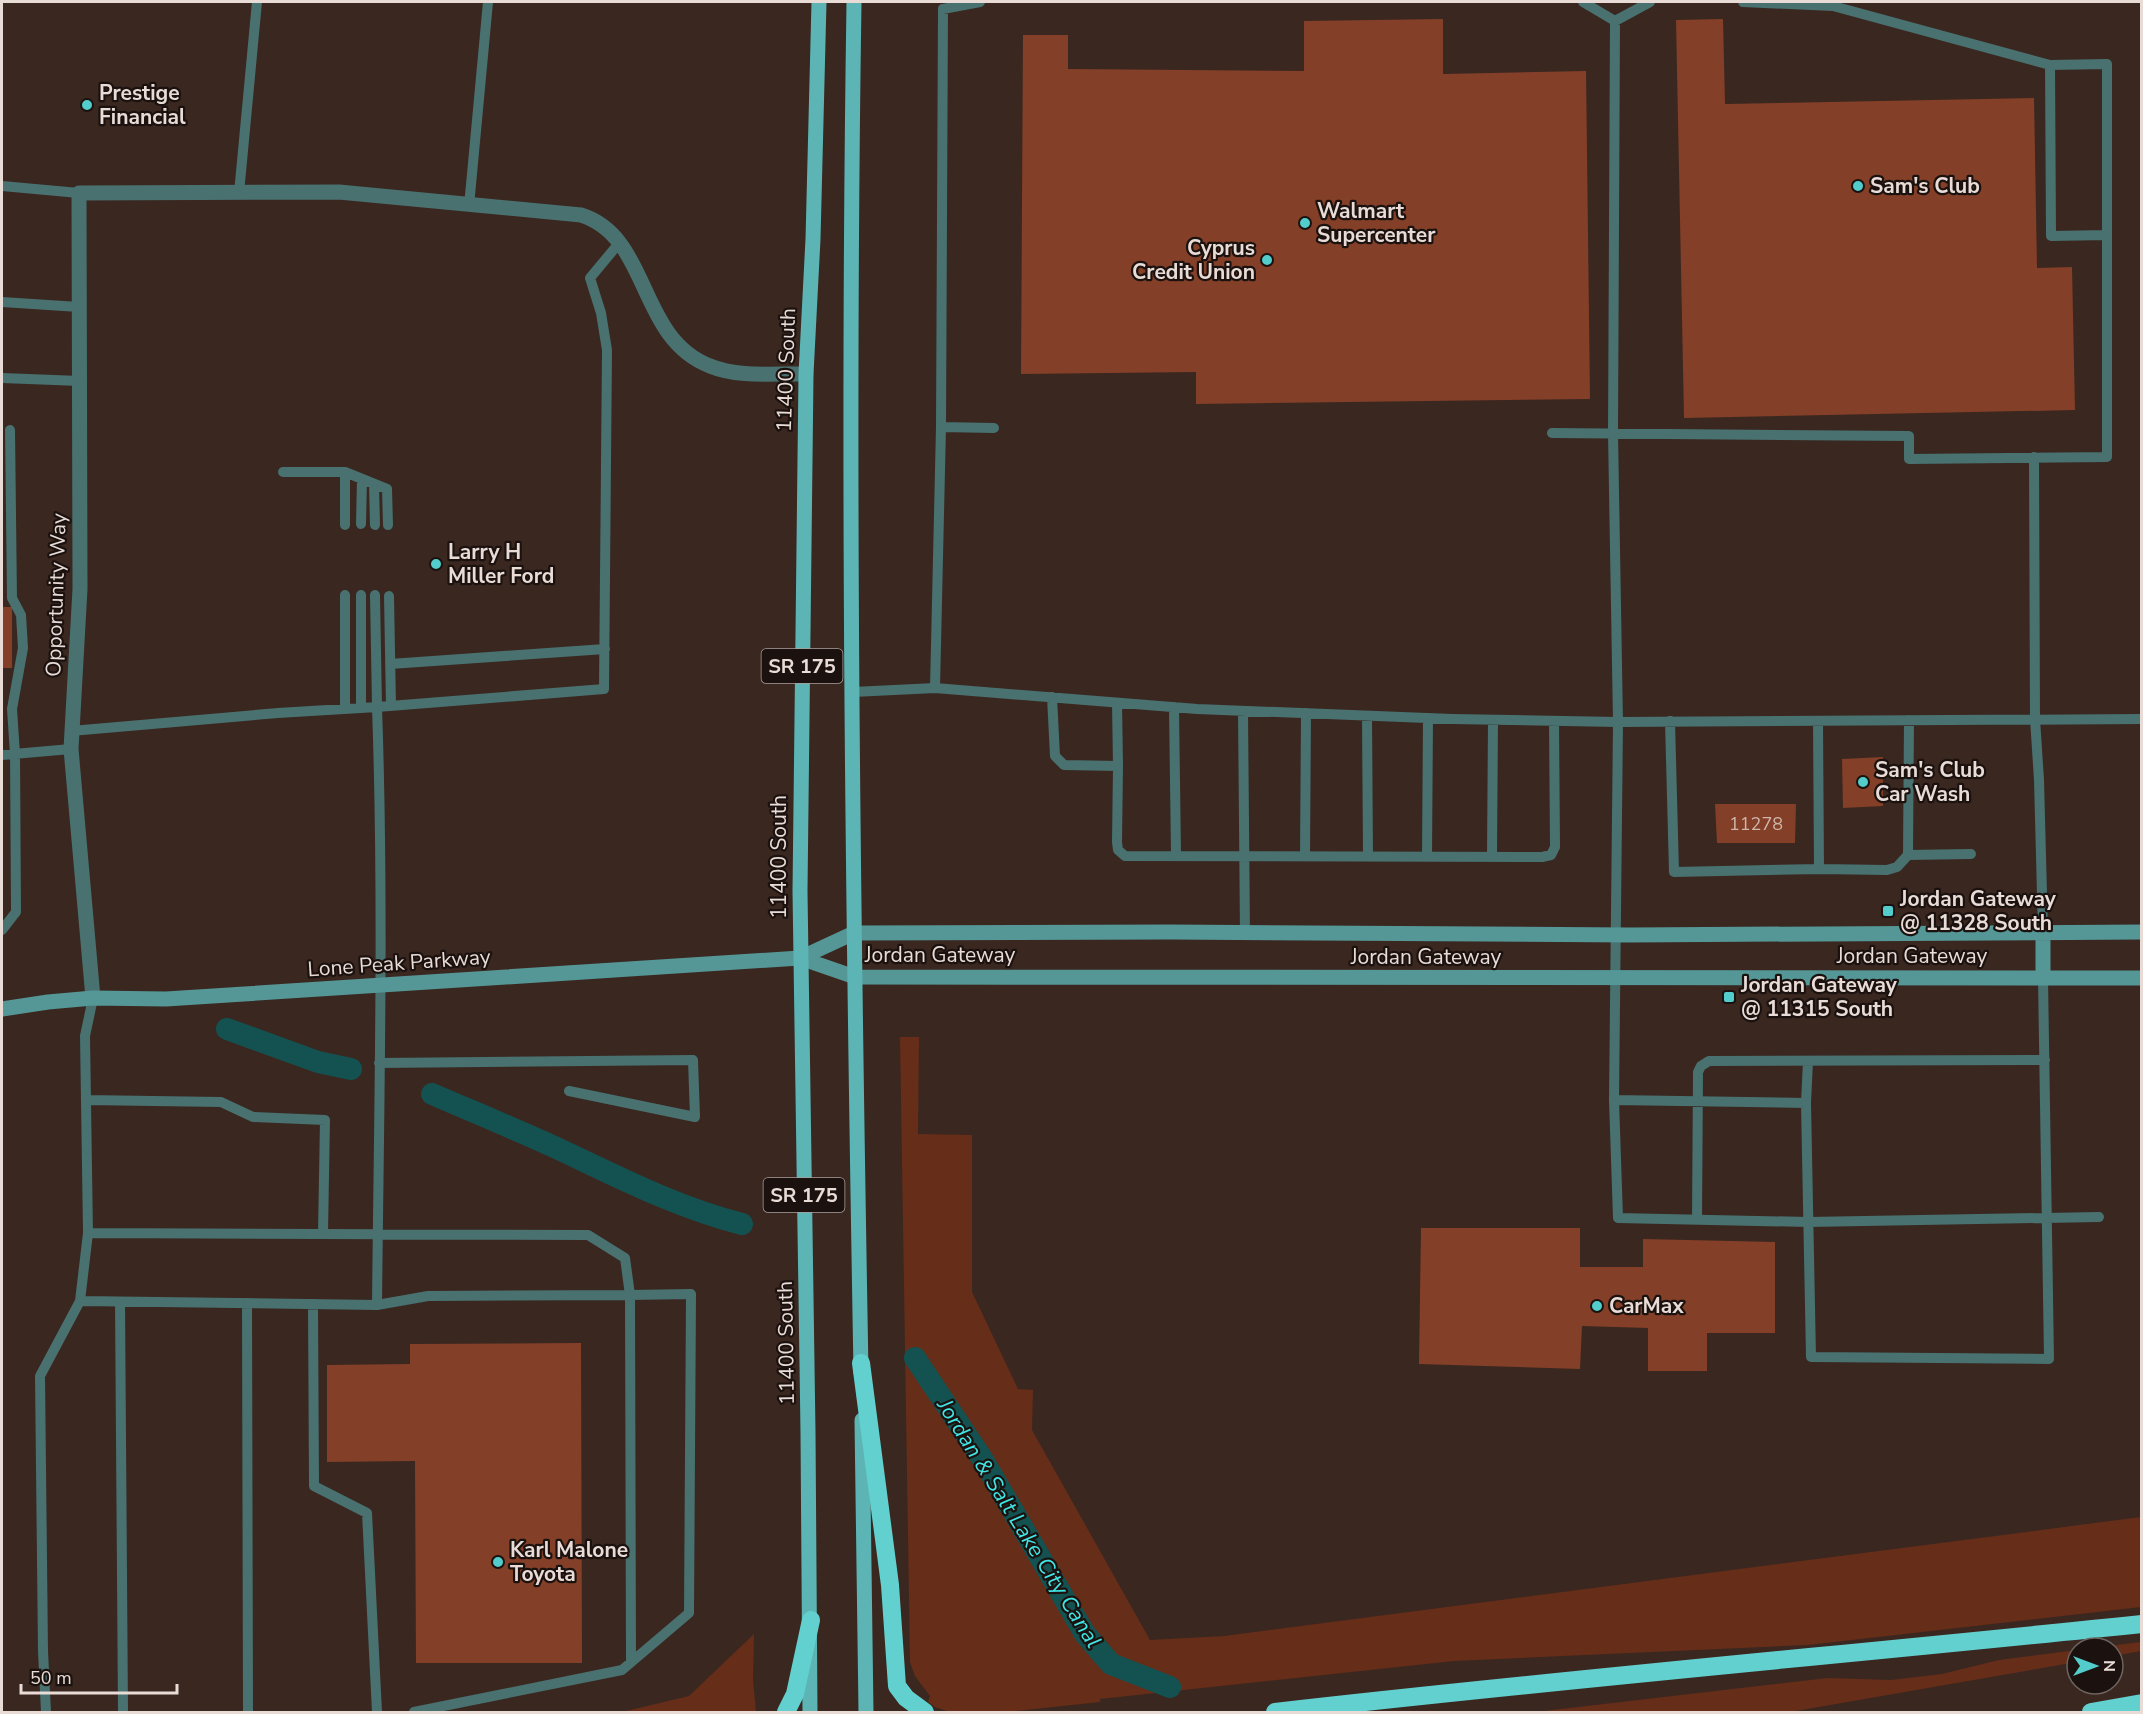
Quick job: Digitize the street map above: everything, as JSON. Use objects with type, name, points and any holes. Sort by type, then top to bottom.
[{"type":"highway","points":[[861,1363],[890,1585],[897,1686],[906,1698],[925,1713]]},
{"type":"highway","points":[[786,1713],[795,1694],[811,1620]]},
{"type":"highway","points":[[1275,1713],[1452,1692],[1846,1655],[2142,1624]]},
{"type":"highway","points":[[2091,1713],[2142,1703]]},
{"type":"main road","name":"11400 South","points":[[810,1713],[811,1620],[800,958],[806,374],[813,239],[819,2]]},
{"type":"main road","name":"SR 175","points":[[854,2],[850,396],[854,933],[866,1713]]},
{"type":"main road","points":[[2043,932],[2043,978]]},
{"type":"main road","name":"Jordan Gateway","points":[[800,958],[854,933],[2142,932]]},
{"type":"main road","name":"Jordan Gateway","points":[[800,958],[855,977],[2142,978]]},
{"type":"main road","name":"Lone Peak Parkway","points":[[2,1009],[93,998],[166,999],[800,958]]},
{"type":"street","points":[[79,193],[339,192],[581,215],[596,220],[609,229],[620,242],[659,320],[674,342],[692,357],[711,367],[735,372],[806,374]]},
{"type":"street","name":"Opportunity Way","points":[[79,193],[80,590],[71,749],[93,998]]},
{"type":"lane","points":[[239,193],[257,2]]},
{"type":"lane","points":[[469,206],[488,2]]},
{"type":"lane","points":[[935,688],[940,427],[943,9],[980,2]]},
{"type":"lane","points":[[1583,2],[1615,21]]},
{"type":"lane","points":[[1615,21],[1650,2]]},
{"type":"lane","points":[[1552,433],[1910,436],[1910,459],[2107,457],[2107,64],[2050,65],[1833,6],[1743,2]]},
{"type":"lane","points":[[1615,21],[1613,433],[1618,722],[1614,1100],[1618,1218],[1808,1222],[2099,1217]]},
{"type":"lane","points":[[2050,65],[2051,236],[2108,235]]},
{"type":"lane","points":[[2,186],[79,193]]},
{"type":"lane","points":[[71,731],[604,689],[606,350],[601,313],[590,278],[620,242]]},
{"type":"lane","points":[[2,302],[79,307]]},
{"type":"lane","points":[[2,378],[80,381]]},
{"type":"lane","points":[[940,427],[994,428]]},
{"type":"lane","points":[[2,930],[16,912],[15,754],[12,709],[23,648],[21,615],[12,598],[6,483],[10,430]]},
{"type":"lane","points":[[2034,457],[2035,719],[2043,932]]},
{"type":"lane","points":[[283,472],[345,472],[387,489],[388,525]]},
{"type":"lane","points":[[345,472],[345,525]]},
{"type":"lane","points":[[361,524],[362,479]]},
{"type":"lane","points":[[374,484],[375,525]]},
{"type":"lane","points":[[345,595],[345,709]]},
{"type":"lane","points":[[361,595],[361,708]]},
{"type":"lane","points":[[375,595],[380,985],[377,1305]]},
{"type":"lane","points":[[389,596],[391,706]]},
{"type":"lane","points":[[390,664],[605,649]]},
{"type":"lane","points":[[853,692],[935,688],[1243,711],[1493,720],[1618,722],[2142,719]]},
{"type":"lane","points":[[1052,698],[1055,756],[1064,765],[1118,766]]},
{"type":"lane","points":[[1117,703],[1118,850],[1125,856],[1542,857],[1551,855],[1555,847],[1554,721]]},
{"type":"lane","points":[[1174,707],[1176,855]]},
{"type":"lane","points":[[1243,711],[1245,933]]},
{"type":"lane","points":[[1305,856],[1306,713]]},
{"type":"lane","points":[[1367,716],[1368,856]]},
{"type":"lane","points":[[1426,857],[1428,718]]},
{"type":"lane","points":[[1492,857],[1493,720]]},
{"type":"lane","points":[[1670,721],[1674,872],[1887,870],[1897,867],[1908,855],[1910,720]]},
{"type":"lane","points":[[1818,721],[1819,869]]},
{"type":"lane","points":[[2,755],[71,749]]},
{"type":"lane","points":[[1908,855],[1971,854]]},
{"type":"lane","points":[[1808,1061],[1806,1103],[1811,1357],[2049,1359],[2043,978]]},
{"type":"lane","points":[[46,1713],[43,1651],[40,1376],[80,1301],[88,1233],[85,1036],[93,998]]},
{"type":"lane","points":[[379,1063],[693,1060],[694,1117],[569,1091]]},
{"type":"lane","points":[[1697,1220],[1698,1072],[1701,1066],[1709,1061],[2045,1060]]},
{"type":"lane","points":[[86,1100],[221,1102],[253,1117],[325,1120],[323,1233]]},
{"type":"lane","points":[[1614,1100],[1806,1103]]},
{"type":"lane","points":[[88,1233],[588,1235],[625,1258],[630,1295],[630,1662]]},
{"type":"lane","points":[[80,1301],[377,1305],[428,1296],[691,1294],[689,1613],[622,1670],[414,1713]]},
{"type":"lane","points":[[120,1302],[123,1713]]},
{"type":"lane","points":[[247,1304],[248,1713]]},
{"type":"lane","points":[[313,1304],[314,1486],[368,1513],[378,1713]]},
{"type":"shaded area","points":[[900,1037],[919,1037],[918,1134],[972,1135],[972,1292],[1018,1389],[1033,1390],[1032,1430],[1150,1640],[1224,1636],[2141,1517],[2141,1607],[1808,1645],[1454,1661],[1100,1699],[1100,1702],[1006,1712],[950,1712],[935,1707],[928,1702],[930,1696],[915,1676],[910,1662]]},
{"type":"shaded area","points":[[754,1634],[753,1680],[756,1712],[622,1712],[689,1696]]},
{"type":"shaded area","points":[[2141,1642],[2141,1651],[2125,1654],[2125,1644]]},
{"type":"shaded area","points":[[2065,1652],[2065,1664],[1790,1712],[1535,1712],[1828,1678],[1891,1680],[1942,1674],[1999,1660]]},
{"type":"building","name":"Walmart Supercenter","points":[[1443,19],[1443,74],[1586,71],[1590,399],[1196,404],[1196,372],[1021,374],[1023,35],[1068,35],[1068,69],[1304,71],[1304,21]]},
{"type":"building","name":"Sam's Club","points":[[1723,19],[1725,104],[2034,98],[2037,268],[2072,267],[2075,410],[1684,418],[1676,20]]},
{"type":"building","points":[[2,607],[12,607],[12,668],[2,668]]},
{"type":"building","name":"Sam's Club Car Wash","points":[[1883,757],[1883,806],[1843,808],[1842,759]]},
{"type":"building","points":[[1715,804],[1796,804],[1795,843],[1717,843]]},
{"type":"building","name":"CarMax","points":[[1421,1228],[1580,1228],[1580,1267],[1643,1267],[1643,1239],[1775,1242],[1775,1333],[1707,1333],[1707,1371],[1648,1371],[1648,1328],[1582,1326],[1580,1369],[1419,1364]]},
{"type":"building","name":"Karl Malone Toyota","points":[[581,1343],[582,1663],[416,1663],[415,1461],[327,1462],[327,1365],[410,1364],[410,1344]]},
{"type":"waterway","name":"Jordan & Salt Lake City Canal","points":[[227,1029],[318,1062],[351,1069]]},
{"type":"waterway","name":"Jordan & Salt Lake City Canal","points":[[432,1094],[651,1192],[696,1210],[742,1224]]},
{"type":"waterway","name":"Jordan & Salt Lake City Canal","points":[[915,1358],[983,1460],[1085,1634],[1111,1664],[1170,1687]]},
{"type":"place","name":"Prestige Financial","points":[[87,105]]},
{"type":"place","name":"Sam's Club","points":[[1858,186]]},
{"type":"place","name":"Walmart Supercenter","points":[[1305,223]]},
{"type":"place","name":"Cyprus Credit Union","points":[[1267,260]]},
{"type":"place","name":"Larry H Miller Ford","points":[[436,564]]},
{"type":"place","name":"Sam's Club Car Wash","points":[[1863,782]]},
{"type":"place","name":"Jordan Gateway @ 11328 South","points":[[1888,911]]},
{"type":"place","name":"Jordan Gateway @ 11315 South","points":[[1729,997]]},
{"type":"place","name":"CarMax","points":[[1597,1306]]},
{"type":"place","name":"Karl Malone Toyota","points":[[498,1562]]}]
